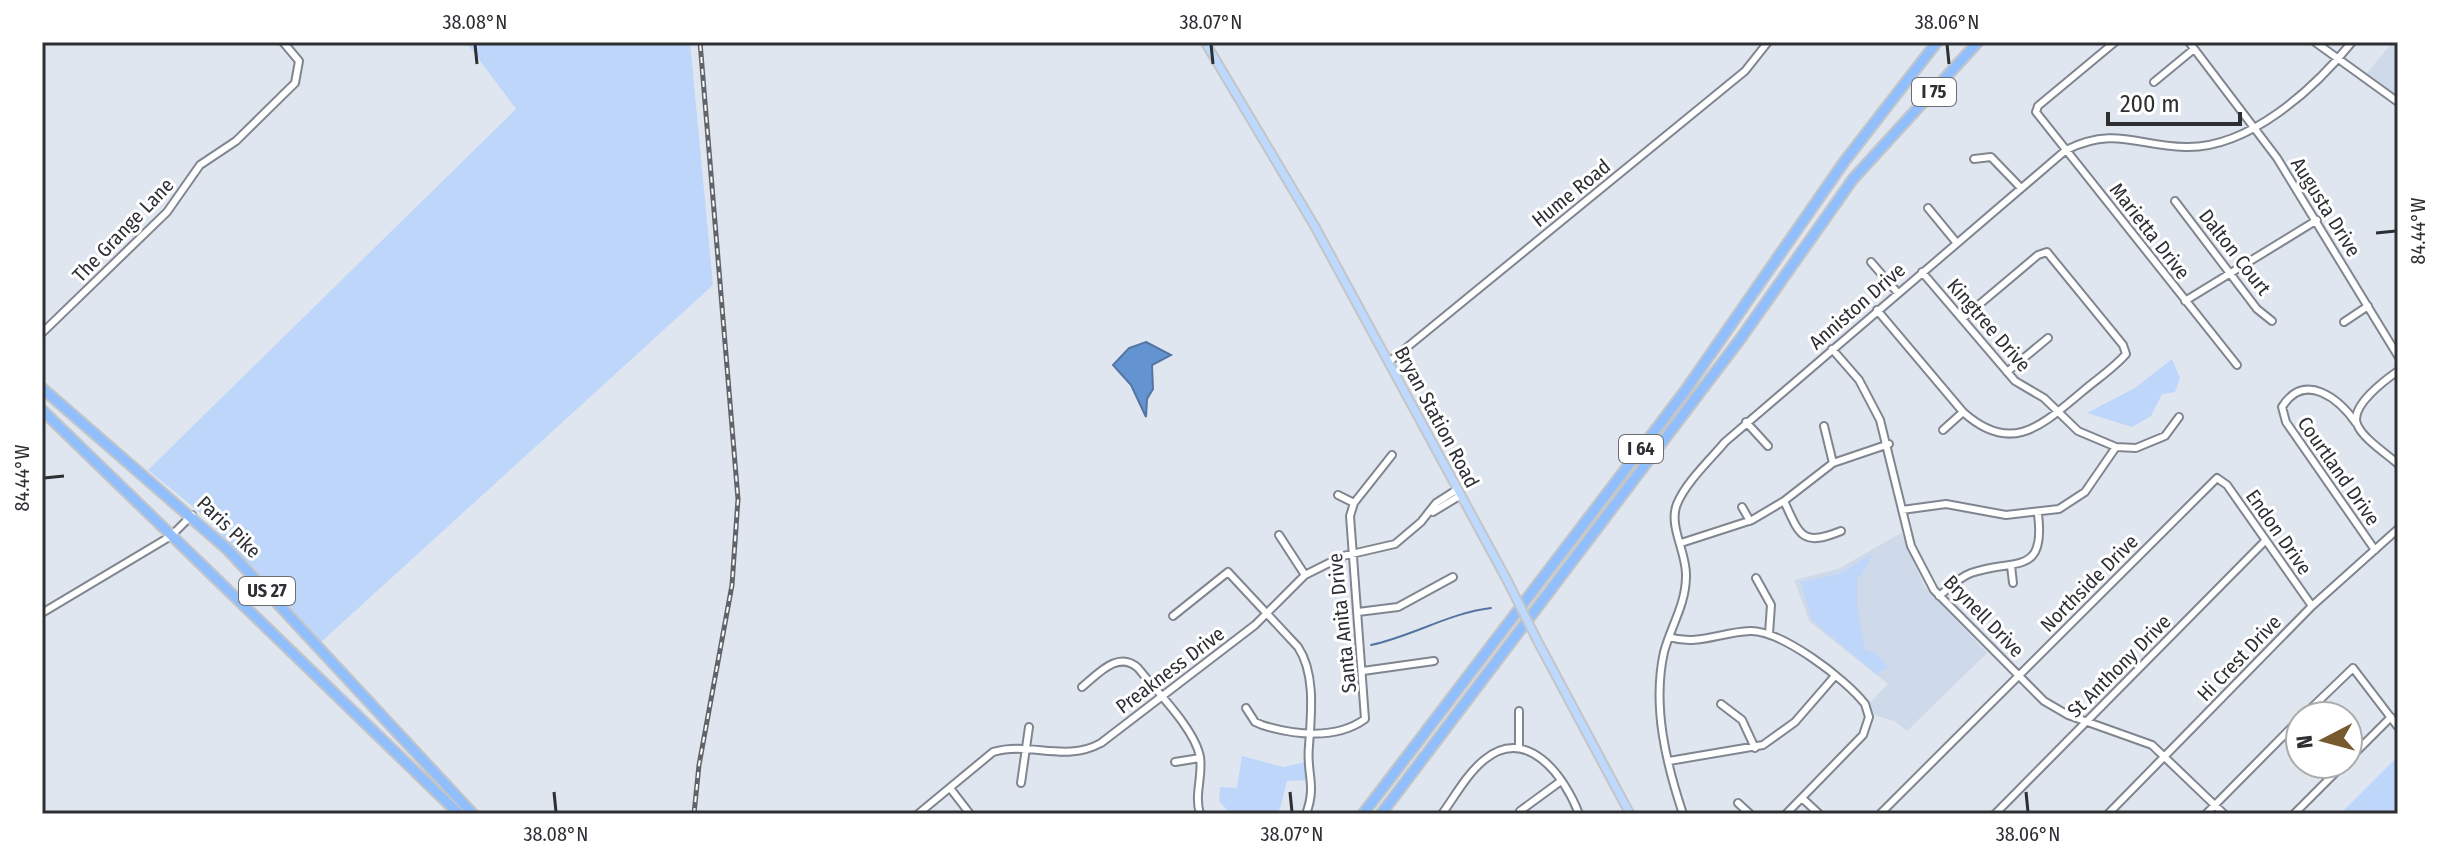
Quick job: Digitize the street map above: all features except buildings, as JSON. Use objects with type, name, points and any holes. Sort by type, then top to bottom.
[{"type":"highway","name":"I 75","points":[[1908,78],[1936,42]]},
{"type":"highway","name":"I 75","points":[[1885,140],[1980,42]]},
{"type":"highway","name":"I 64","points":[[1363,814],[1693,380],[1844,162],[1908,78]]},
{"type":"highway","name":"I 64","points":[[1381,814],[1741,338],[1852,181],[1885,140]]},
{"type":"highway","name":"Paris Pike","points":[[42,388],[192,515],[270,594],[473,814]]},
{"type":"highway","name":"US 27","points":[[42,410],[459,814]]},
{"type":"main road","name":"Bryan Station Road","points":[[1205,42],[1314,225],[1630,814]]},
{"type":"street","name":"The Grange Lane","points":[[42,333],[167,212],[200,165],[236,141],[295,83],[300,72],[299,61],[283,42]]},
{"type":"street","name":"Hume Road","points":[[1389,362],[1745,71],[1768,42]]},
{"type":"street","name":"Marietta Drive","points":[[2115,42],[2038,106],[2038,117],[2237,365]]},
{"type":"street","name":"Augusta Drive","points":[[2189,42],[2254,127],[2317,220],[2398,356]]},
{"type":"street","points":[[2315,42],[2398,102]]},
{"type":"street","name":"Anniston Drive","points":[[1683,814],[1669,761],[1659,702],[1669,637],[1685,590],[1686,571],[1675,518],[1677,504],[1725,442],[2066,150],[2092,139],[2118,136],[2178,147],[2203,147],[2230,140],[2317,83],[2352,42]]},
{"type":"street","points":[[2154,82],[2194,49]]},
{"type":"street","points":[[1974,159],[1991,157],[2020,187]]},
{"type":"street","name":"Dalton Court","points":[[2175,201],[2257,309],[2272,321]]},
{"type":"street","points":[[1928,208],[1956,242]]},
{"type":"street","points":[[2185,301],[2317,220]]},
{"type":"street","points":[[1877,310],[1963,412],[1985,428],[2008,434],[2033,429],[2126,353],[2045,252],[1962,319]]},
{"type":"street","points":[[1871,262],[1897,292]]},
{"type":"street","name":"Kingtree Drive","points":[[1922,272],[2021,386],[2044,398],[2078,431],[2116,447]]},
{"type":"street","points":[[2344,322],[2368,306]]},
{"type":"street","points":[[2007,372],[2048,338]]},
{"type":"street","name":"Brynell Drive","points":[[1832,349],[1866,392],[1889,444],[1914,555],[1939,596],[2051,706],[2146,741],[2224,814]]},
{"type":"street","points":[[2398,371],[2358,409],[2356,423],[2398,464]]},
{"type":"street","name":"Courtland Drive","points":[[2356,423],[2342,403],[2324,392],[2301,393],[2287,399],[2282,407],[2286,422],[2375,550]]},
{"type":"street","points":[[1943,430],[1963,412]]},
{"type":"street","points":[[1902,510],[1946,504],[1994,514],[2038,514],[2059,509],[2080,497],[2116,447],[2136,448],[2151,444],[2169,433],[2179,417]]},
{"type":"street","points":[[1746,422],[1768,446]]},
{"type":"street","points":[[1824,426],[1833,463]]},
{"type":"street","points":[[1681,543],[1750,521],[1784,501],[1833,463],[1889,444]]},
{"type":"street","points":[[1338,495],[1354,503],[1392,455]]},
{"type":"street","name":"Endon Drive","points":[[2218,478],[2312,606]]},
{"type":"street","name":"Northside Drive","points":[[1880,814],[2218,478]]},
{"type":"street","name":"Preakness Drive","points":[[918,814],[993,752],[1028,750],[1064,754],[1092,748],[1161,698],[1267,612],[1305,575],[1328,562],[1395,544],[1459,492]]},
{"type":"street","points":[[1784,501],[1798,531],[1806,538],[1817,540],[1841,531]]},
{"type":"street","name":"Santa Anita Drive","points":[[1246,708],[1255,722],[1262,725],[1311,732],[1334,733],[1365,719],[1349,527],[1354,503]]},
{"type":"street","points":[[1742,507],[1750,521]]},
{"type":"street","points":[[1939,596],[1967,575],[2029,559],[2039,547],[2038,514]]},
{"type":"street","points":[[42,613],[171,536],[192,515]]},
{"type":"street","name":"Hi Crest Drive","points":[[2108,814],[2312,606],[2398,529]]},
{"type":"street","points":[[1279,535],[1305,575]]},
{"type":"street","name":"St Anthony Drive","points":[[1995,814],[2265,541]]},
{"type":"street","points":[[2011,566],[2013,583]]},
{"type":"street","points":[[1173,616],[1228,572],[1298,647],[1305,661],[1311,732],[1309,752],[1313,788],[1306,814]]},
{"type":"street","points":[[1358,612],[1398,607],[1453,577]]},
{"type":"street","points":[[1756,578],[1771,605],[1769,634]]},
{"type":"street","points":[[1669,637],[1694,642],[1749,631],[1769,634],[1791,644],[1862,700],[1868,724],[1860,740],[1786,814]]},
{"type":"street","points":[[1082,687],[1113,663],[1124,661],[1138,668],[1190,733],[1200,758],[1196,793],[1200,814]]},
{"type":"street","points":[[1363,671],[1434,661]]},
{"type":"street","points":[[2319,700],[2353,668],[2398,727]]},
{"type":"street","points":[[1669,761],[1755,748],[1795,722],[1834,677]]},
{"type":"street","points":[[1721,704],[1742,720],[1755,748]]},
{"type":"street","points":[[1519,711],[1519,748]]},
{"type":"street","points":[[2364,744],[2391,717]]},
{"type":"street","points":[[1021,783],[1029,727]]},
{"type":"street","points":[[2206,814],[2284,734]]},
{"type":"street","points":[[1442,814],[1482,762],[1500,751],[1519,748],[1544,759],[1561,781],[1579,814]]},
{"type":"street","points":[[1175,762],[1200,758]]},
{"type":"street","points":[[2294,814],[2328,780]]},
{"type":"street","points":[[1520,811],[1561,781]]},
{"type":"street","points":[[950,788],[970,814]]},
{"type":"street","points":[[1802,798],[1819,814]]},
{"type":"street","points":[[1738,803],[1750,814]]},
{"type":"shaded area","points":[[466,42],[690,42],[713,285],[321,642],[202,514],[148,470],[516,109]]},
{"type":"shaded area","points":[[2393,42],[2398,42],[2398,98],[2366,74]]},
{"type":"shaded area","points":[[2172,359],[2180,378],[2175,392],[2162,394],[2151,416],[2132,427],[2087,413],[2135,388]]},
{"type":"shaded area","points":[[1901,533],[1924,586],[1987,653],[1907,731],[1894,721],[1871,714],[1868,705],[1888,684],[1810,622],[1794,580],[1838,569]]},
{"type":"shaded area","points":[[1872,554],[1861,577],[1857,576],[1857,606],[1865,650],[1876,653],[1888,667],[1877,675],[1812,620],[1801,582],[1839,574]]},
{"type":"shaded area","points":[[1242,756],[1283,767],[1306,762],[1309,780],[1287,781],[1280,809],[1273,814],[1231,814],[1219,801],[1220,787],[1237,788]]},
{"type":"shaded area","points":[[2398,756],[2398,814],[2340,814]]},
{"type":"water","points":[[1146,342],[1171,355],[1152,365],[1153,389],[1147,399],[1146,417],[1131,385],[1113,365],[1129,348]]},
{"type":"waterway","points":[[1371,645],[1460,615],[1491,608]]},
{"type":"railway","points":[[694,814],[699,765],[732,585],[738,499],[700,42]]}]
